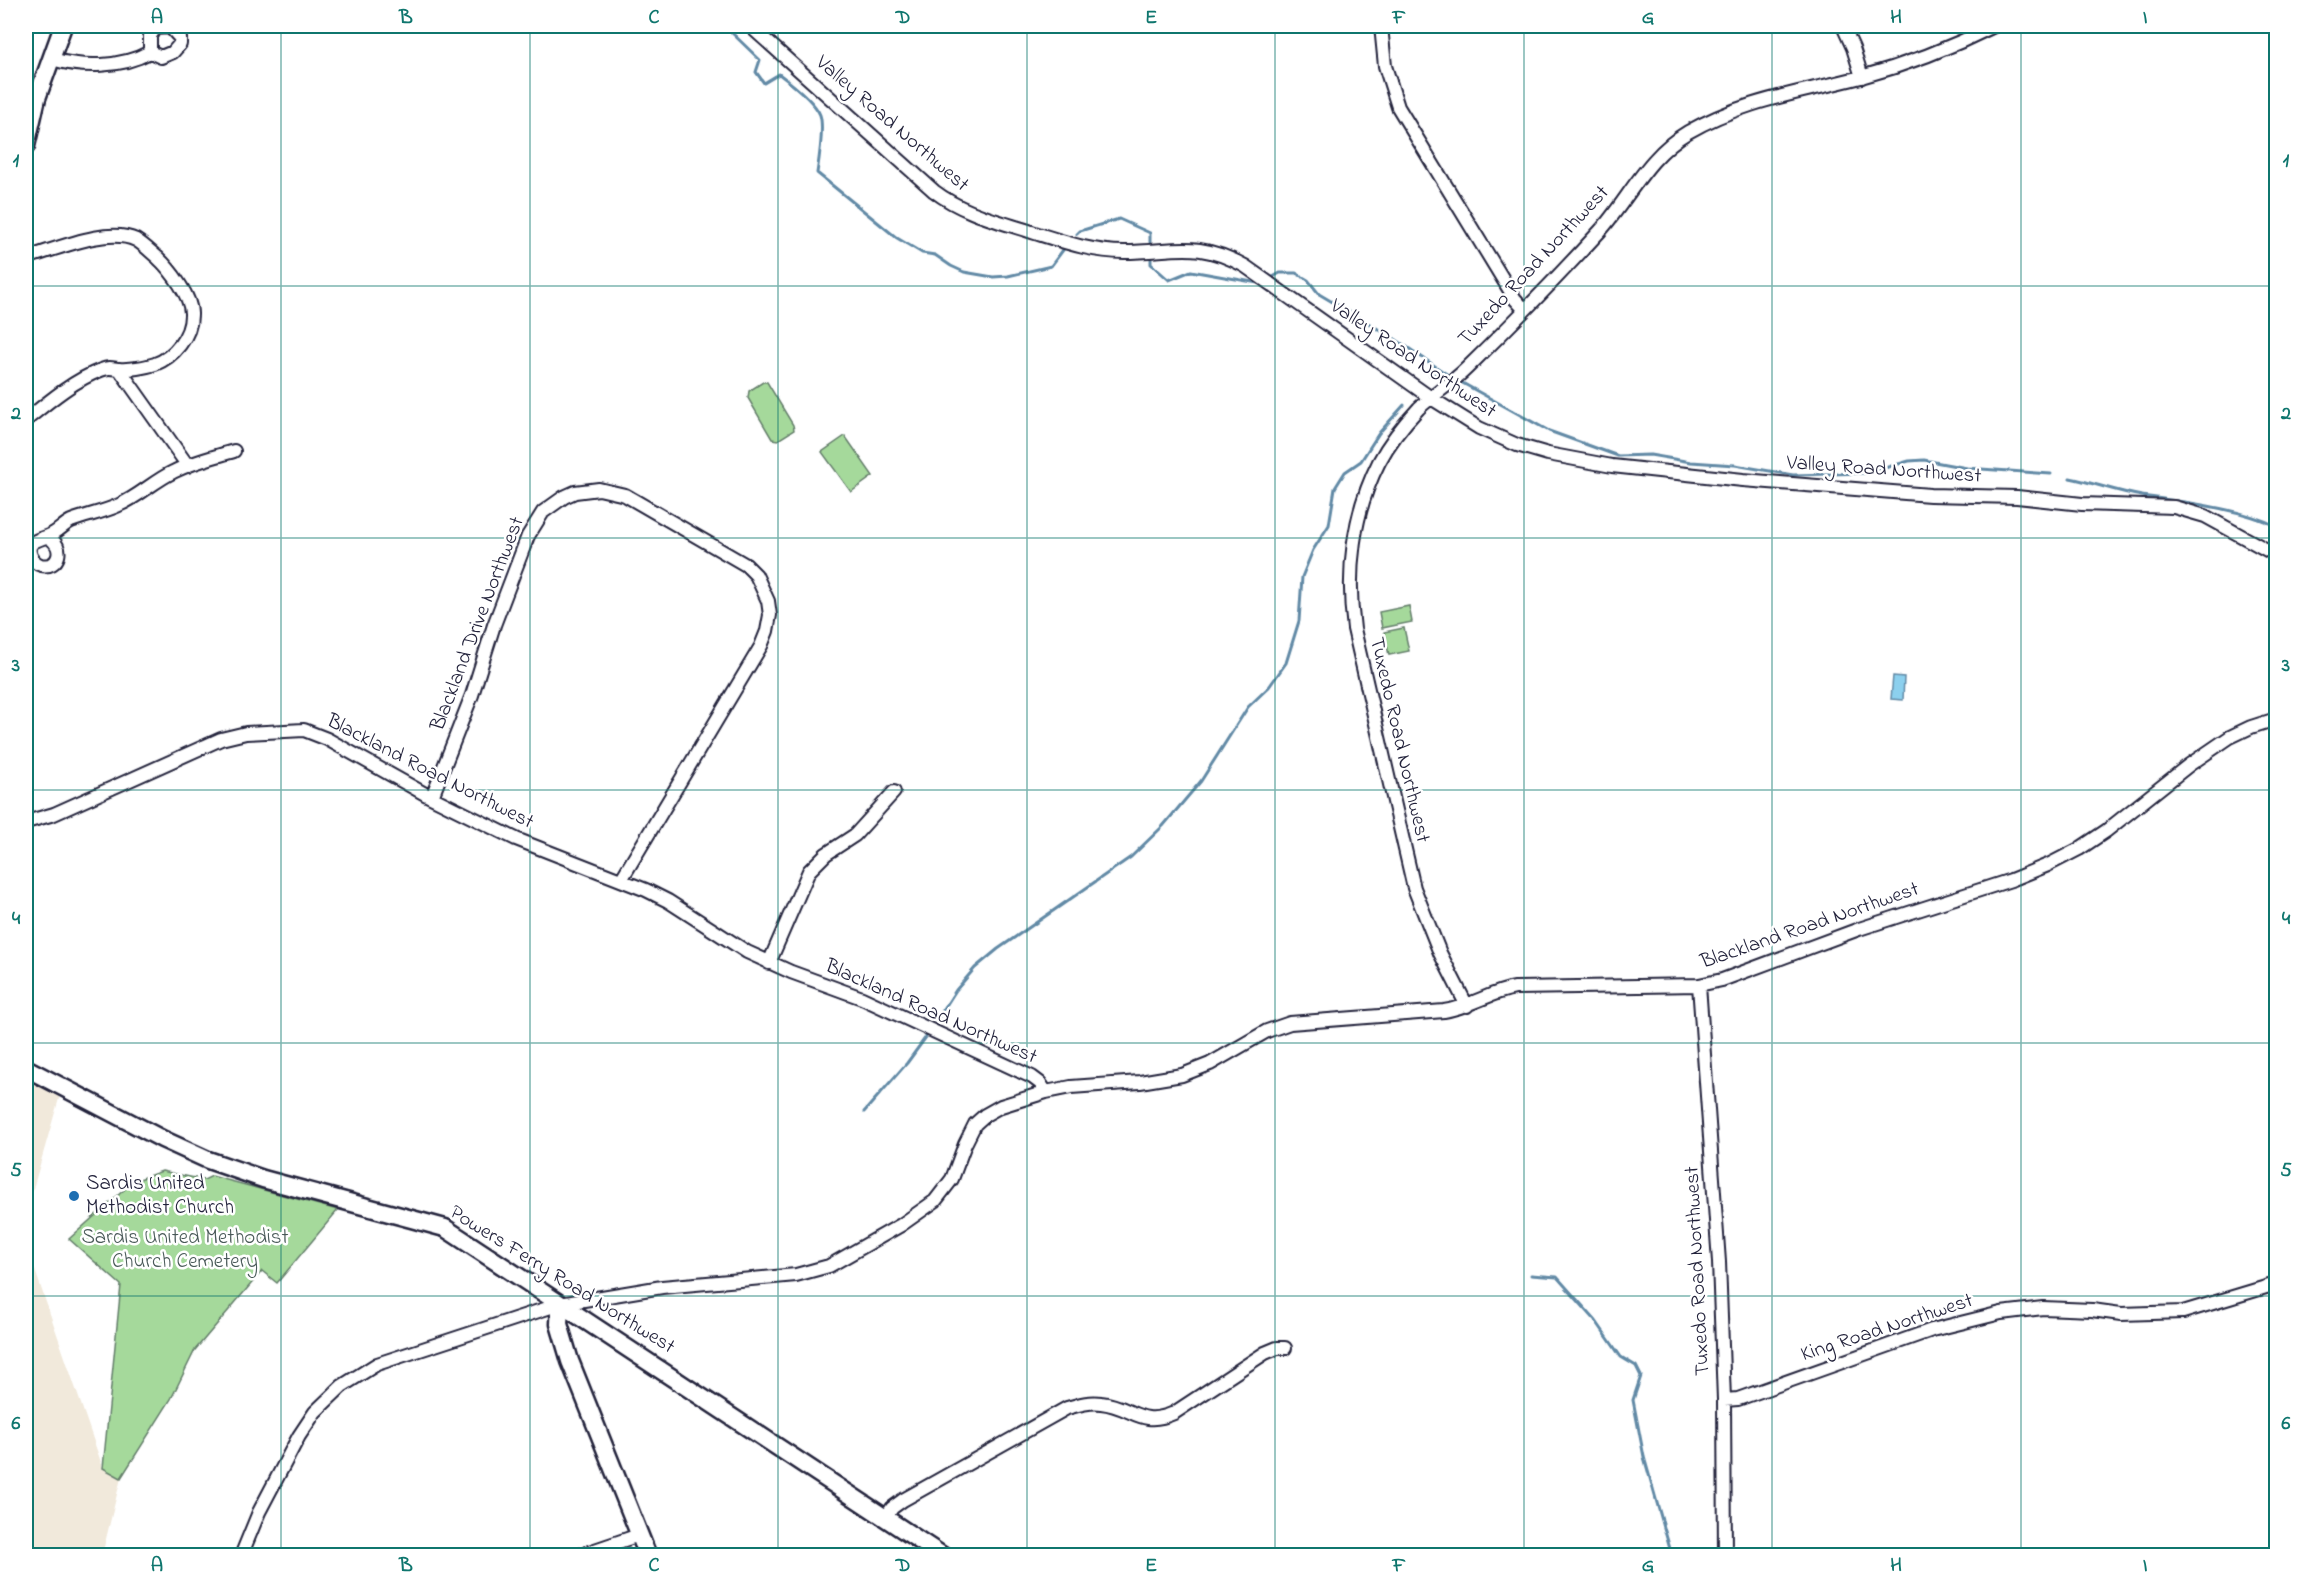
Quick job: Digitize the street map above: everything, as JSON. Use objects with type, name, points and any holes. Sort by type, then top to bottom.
[{"type":"street","points":[[26,146],[37,98],[63,26]]},
{"type":"street","name":"Valley Road Northwest","points":[[750,26],[934,191],[960,208],[980,217],[1088,249],[1125,252],[1191,248],[1226,255],[1245,266],[1431,398],[1493,435],[1548,454],[1678,474],[1930,495],[2017,497],[2082,504],[2174,507],[2205,516],[2277,555]]},
{"type":"street","points":[[1381,26],[1385,66],[1398,107],[1515,298],[1525,310]]},
{"type":"street","points":[[1843,26],[1862,77]]},
{"type":"street","name":"Tuxedo Road Northwest","points":[[1467,1006],[1440,952],[1414,888],[1354,629],[1350,601],[1352,551],[1360,510],[1369,483],[1394,439],[1419,409],[1465,370],[1525,310],[1601,230],[1649,164],[1676,140],[1746,105],[1862,77],[1903,64],[1994,26]]},
{"type":"street","points":[[51,59],[81,66],[140,58],[150,52]]},
{"type":"street","points":[[26,258],[104,235],[134,239],[161,261],[184,293],[191,314],[181,344],[170,356],[154,364],[120,370],[110,367],[88,376],[26,420]]},
{"type":"street","points":[[120,370],[189,466]]},
{"type":"street","points":[[48,537],[69,522],[120,505],[174,471],[234,451]]},
{"type":"street","name":"Blackland Drive Northwest","points":[[432,797],[472,695],[494,625],[535,524],[553,504],[575,492],[599,489],[625,495],[746,565],[763,587],[770,615],[761,646],[621,880]]},
{"type":"street","name":"Blackland Road Northwest","points":[[26,822],[54,814],[221,740],[246,733],[304,730],[327,739],[432,797],[516,839],[668,901],[729,942],[769,963],[862,998],[1032,1077],[1046,1092],[1071,1087],[1165,1079],[1182,1075],[1210,1064],[1267,1031],[1290,1023],[1444,1011],[1467,1006],[1496,992],[1515,988],[1699,985],[1722,980],[1859,929],[2011,880],[2048,865],[2106,831],[2189,765],[2230,737],[2251,727],[2277,719]]},
{"type":"street","points":[[769,963],[809,871],[826,854],[855,835],[894,792]]},
{"type":"street","name":"Tuxedo Road Northwest","points":[[1699,985],[1719,1262],[1724,1400],[1725,1556]]},
{"type":"street","name":"Powers Ferry Road Northwest","points":[[26,1068],[162,1139],[208,1160],[263,1179],[445,1228],[840,1486],[885,1519],[943,1556]]},
{"type":"street","points":[[241,1556],[259,1512],[299,1436],[315,1412],[342,1386],[359,1374],[394,1358],[561,1304],[662,1287],[796,1275],[829,1266],[901,1225],[935,1201],[952,1179],[970,1132],[985,1115],[1001,1106],[1046,1092]]},
{"type":"street","name":"King Road Northwest","points":[[1724,1400],[1738,1399],[1932,1330],[2001,1313],[2043,1308],[2121,1314],[2183,1312],[2277,1284]]},
{"type":"street","points":[[561,1304],[560,1324],[570,1361],[648,1556]]},
{"type":"street","points":[[885,1519],[892,1508],[903,1500],[1067,1408],[1101,1402],[1117,1406],[1143,1418],[1162,1418],[1174,1413],[1265,1353],[1277,1348],[1285,1348]]},
{"type":"street","points":[[577,1556],[639,1535]]},
{"type":"shaded area","points":[[26,1073],[60,1095],[26,1213]]},
{"type":"shaded area","points":[[26,1244],[103,1468],[121,1478],[102,1555],[26,1555]]},
{"type":"green space","points":[[767,382],[793,425],[794,430],[778,440],[772,439],[748,398],[749,391]]},
{"type":"green space","points":[[845,436],[873,476],[851,492],[822,452]]},
{"type":"green space","points":[[1409,606],[1412,622],[1382,628],[1379,612]]},
{"type":"green space","points":[[1404,628],[1409,651],[1389,655],[1384,632]]},
{"type":"green space","name":"Sardis United Methodist Church Cemetery","points":[[162,1171],[204,1180],[212,1176],[338,1210],[277,1283],[262,1271],[195,1350],[171,1399],[121,1478],[103,1468],[121,1285],[69,1239],[134,1181]]},
{"type":"water","points":[[1893,676],[1904,677],[1903,700],[1891,699]]},
{"type":"waterway","points":[[720,26],[731,32],[760,60],[756,72],[764,83],[779,74],[813,104],[820,115],[822,127],[817,173],[897,238],[922,253],[935,255],[964,272],[993,277],[1008,276],[1051,266],[1063,250]]},
{"type":"waterway","points":[[1077,234],[1080,231],[1119,219],[1150,233],[1150,242]]},
{"type":"waterway","points":[[1151,259],[1151,264],[1169,280],[1191,271],[1258,283]]},
{"type":"waterway","points":[[1273,277],[1280,273],[1296,273],[1308,280],[1319,294],[1395,339],[1451,377]]},
{"type":"waterway","points":[[1430,375],[1441,373]]},
{"type":"waterway","points":[[1457,380],[1549,431],[1618,456],[1650,455],[1691,462],[1735,465],[1793,475],[1867,473],[1909,461],[1924,460],[1967,468],[2051,474]]},
{"type":"waterway","points":[[938,1018],[956,990],[975,968],[998,949],[1131,857],[1163,826],[1201,781],[1248,707],[1269,687],[1286,663],[1299,621],[1302,577],[1313,550],[1329,525],[1335,488],[1345,472],[1361,461],[1379,433],[1404,405]]},
{"type":"waterway","points":[[2070,478],[2133,494],[2228,510],[2276,526]]},
{"type":"waterway","points":[[864,1112],[907,1063],[926,1037]]},
{"type":"waterway","points":[[1531,1275],[1557,1277],[1596,1321],[1621,1357],[1636,1366],[1641,1376],[1633,1400],[1644,1457],[1672,1556]]},
{"type":"place","name":"Sardis United Methodist Church","points":[[74,1196]]}]
